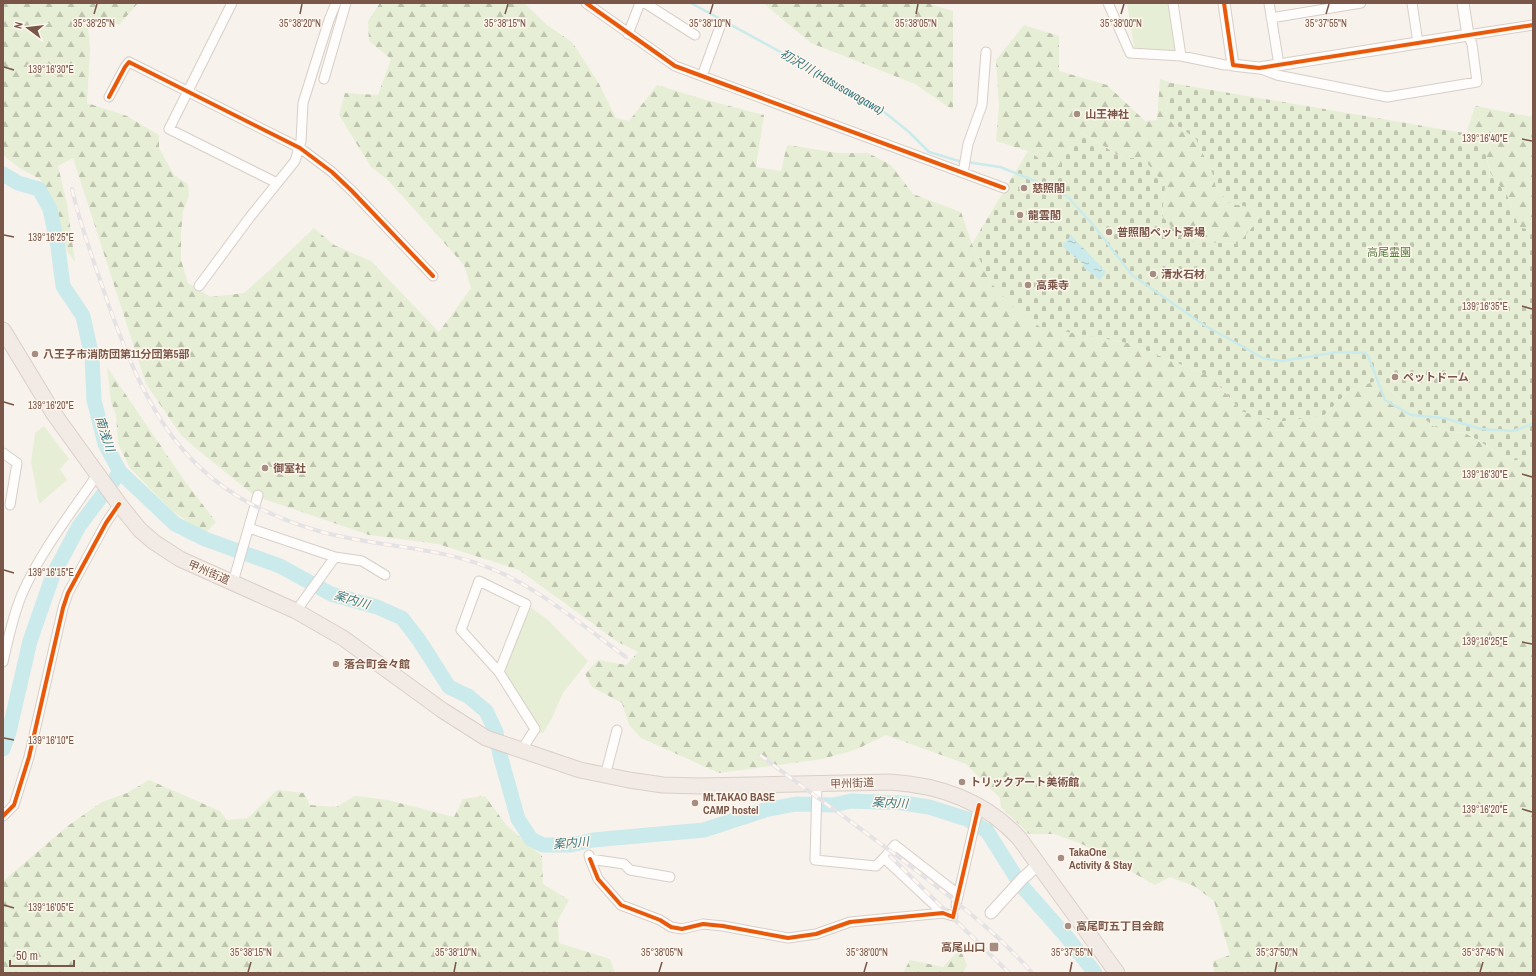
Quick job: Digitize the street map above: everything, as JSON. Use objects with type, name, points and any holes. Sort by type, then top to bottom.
[{"type":"highway","name":"甲州街道","points":[[3,330],[39,391],[99,476],[140,530],[164,549],[180,559],[296,611],[344,638],[442,710],[486,738],[558,764],[605,776],[663,785],[817,789],[907,783],[934,789],[978,810],[1010,828],[1039,864],[1117,973]]},
{"type":"street","points":[[232,3],[169,129],[277,183]]},
{"type":"street","points":[[199,286],[295,161],[300,148],[303,103],[329,20],[336,3]]},
{"type":"street","points":[[324,79],[346,3]]},
{"type":"street","points":[[586,3],[675,66],[964,165],[1004,188]]},
{"type":"street","points":[[628,34],[640,3],[695,36]]},
{"type":"street","points":[[1108,3],[1130,53],[1182,56],[1225,65],[1259,68],[1277,75],[1387,97],[1477,82],[1472,44],[1468,35],[1463,3]]},
{"type":"street","points":[[1173,3],[1182,56]]},
{"type":"street","points":[[1224,3],[1233,65]]},
{"type":"street","points":[[1269,3],[1279,65]]},
{"type":"street","points":[[1271,18],[1361,3]]},
{"type":"street","points":[[1412,3],[1418,43]]},
{"type":"street","points":[[702,76],[721,24]]},
{"type":"street","points":[[1259,68],[1533,25]]},
{"type":"street","points":[[964,165],[968,144],[982,105],[986,52]]},
{"type":"street","points":[[109,97],[129,62],[300,148],[332,172],[352,191],[433,276]]},
{"type":"street","points":[[3,453],[16,463],[10,505]]},
{"type":"street","points":[[3,662],[12,625],[22,594],[55,534],[99,476]]},
{"type":"street","points":[[233,582],[258,495]]},
{"type":"street","points":[[3,816],[14,805],[29,757],[63,608],[78,574],[118,502]]},
{"type":"street","points":[[249,528],[321,551],[335,557],[362,561],[385,575]]},
{"type":"street","points":[[296,611],[335,557]]},
{"type":"street","points":[[499,672],[526,604],[479,581],[461,630],[499,672],[535,729],[522,751]]},
{"type":"street","points":[[605,776],[617,730]]},
{"type":"street","points":[[817,789],[815,860],[876,866],[895,845],[958,894]]},
{"type":"street","points":[[956,905],[978,810]]},
{"type":"street","points":[[670,877],[630,870],[624,864],[589,856],[598,879],[621,904],[660,920],[671,927],[682,929],[703,924],[788,938],[816,934],[850,922],[943,913],[953,916]]},
{"type":"street","points":[[884,858],[943,913]]},
{"type":"street","points":[[992,913],[1011,890],[1039,864]]},
{"type":"green space","points":[[3,3],[138,3],[119,25],[108,18],[88,27],[90,50],[87,103],[127,116],[159,135],[159,148],[174,175],[188,184],[189,195],[183,212],[181,260],[188,283],[211,297],[244,293],[314,228],[334,245],[371,261],[439,332],[471,288],[464,265],[388,180],[371,167],[339,115],[345,93],[378,95],[391,59],[369,41],[368,21],[380,3],[524,3],[547,25],[572,42],[598,82],[616,118],[629,121],[657,85],[706,100],[764,115],[756,167],[781,171],[787,145],[838,153],[868,153],[891,165],[913,194],[961,212],[972,244],[991,283],[1089,336],[1128,343],[1212,377],[1241,411],[1323,416],[1350,390],[1378,380],[1433,426],[1451,432],[1465,433],[1511,461],[1533,457],[1533,973],[1214,973],[1213,961],[1230,955],[1214,901],[1194,886],[1170,877],[1155,885],[1084,845],[1054,834],[1029,834],[1001,807],[1000,798],[966,764],[886,735],[855,750],[822,759],[719,773],[641,738],[629,725],[622,703],[592,687],[585,674],[598,660],[626,665],[638,652],[618,642],[519,570],[438,544],[369,535],[255,496],[181,435],[146,384],[73,158],[58,166],[67,204],[75,262],[67,251],[57,215],[40,179],[21,169],[3,155]]},
{"type":"green space","points":[[763,3],[927,3],[953,11],[953,110],[915,84],[811,43]]},
{"type":"green space","points":[[1127,3],[1173,3],[1181,56],[1135,53]]},
{"type":"green space","points":[[1024,25],[1059,36],[1059,71],[1107,85],[1145,121],[1157,120],[1160,79],[1171,83],[1165,117],[1196,139],[1212,172],[1216,187],[1229,203],[1267,211],[1238,244],[1184,242],[1162,216],[1165,186],[1143,158],[1123,158],[1081,132],[1057,170],[1028,151],[996,141],[999,106],[996,60]]},
{"type":"green space","name":"高尾霊園","points":[[1171,83],[1482,136],[1490,173],[1507,195],[1519,227],[1533,231],[1533,457],[1511,461],[1466,433],[1451,432],[1433,426],[1378,380],[1350,390],[1323,416],[1276,422],[1241,411],[1212,377],[1128,343],[1040,327],[1017,311],[991,283],[972,244],[1028,151],[1057,170],[1080,132],[1123,158],[1143,158],[1165,186],[1162,216],[1184,241],[1238,244],[1266,211],[1229,203],[1216,187],[1212,172],[1196,139],[1165,117]]},
{"type":"green space","points":[[1475,106],[1533,117],[1533,231],[1519,227],[1507,195],[1490,173],[1482,136],[1467,131]]},
{"type":"green space","points":[[107,367],[184,480],[216,522],[205,534],[170,509],[130,468],[118,444],[116,415],[111,402]]},
{"type":"green space","points":[[44,426],[69,459],[60,469],[67,480],[39,504],[31,462],[35,433]]},
{"type":"green space","points":[[526,604],[548,620],[588,661],[563,693],[552,718],[543,733],[533,734],[499,672]]},
{"type":"green space","points":[[149,780],[220,811],[227,820],[248,818],[277,790],[304,793],[310,805],[336,807],[355,796],[388,800],[454,817],[463,799],[485,796],[507,826],[542,856],[543,884],[569,900],[558,920],[559,943],[610,959],[615,973],[3,973],[3,881],[69,825],[102,802],[127,793]]},
{"type":"green space","points":[[960,949],[967,965],[963,973],[903,973],[910,960],[943,967]]},
{"type":"water","points":[[1071,235],[1106,272],[1100,280],[1084,268],[1083,264],[1062,246]]},
{"type":"waterway","name":"初沢川 (Hatsusawagawa)","points":[[691,3],[837,83],[883,111],[909,132],[929,152],[962,162]]},
{"type":"waterway","name":"初沢川 (Hatsusawagawa)","points":[[967,162],[1000,167],[1048,186],[1068,197],[1094,226],[1132,275],[1204,325],[1263,358],[1282,361],[1338,352],[1365,353],[1368,356],[1385,400],[1411,415],[1444,418],[1481,429],[1512,431],[1533,424]]},
{"type":"waterway","name":"案内川","points":[[3,174],[18,183],[39,189],[50,209],[58,247],[63,286],[83,316],[92,357],[94,400],[105,444],[120,472],[175,524],[205,539],[280,566],[331,594],[377,607],[402,618],[419,640],[449,687],[468,696],[486,711],[496,732],[500,755],[518,819],[531,839],[543,845],[571,845],[593,840],[704,830],[765,810],[796,804],[833,805],[851,801],[903,803],[929,807],[967,819],[987,831],[1021,885],[1066,936],[1095,973]]},
{"type":"waterway","name":"南浅川","points":[[3,749],[9,732],[30,641],[53,575],[79,526],[120,472]]},
{"type":"railway","points":[[72,189],[84,233],[109,306],[125,349],[142,387],[161,420],[183,450],[209,476],[240,498],[278,517],[322,532],[363,541],[446,555],[487,567],[523,584],[541,595],[626,657]]},
{"type":"railway","points":[[760,755],[892,852],[973,916],[998,938],[1032,973]]},
{"type":"railway","points":[[890,856],[1009,973]]},
{"type":"cycle path","points":[[586,3],[675,66],[1004,188]]},
{"type":"cycle path","points":[[1224,3],[1233,65],[1259,68],[1533,25]]},
{"type":"cycle path","points":[[109,97],[129,62],[300,148],[332,172],[352,191],[433,276]]},
{"type":"cycle path","points":[[3,816],[14,805],[29,757],[63,608],[68,593],[106,523],[119,504]]},
{"type":"cycle path","points":[[590,859],[598,879],[621,905],[660,920],[671,927],[682,929],[703,924],[723,926],[788,938],[816,934],[850,922],[943,913],[953,917],[979,805]]},
{"type":"place","name":"山王神社","points":[[1077,114]]},
{"type":"place","name":"慈照閣","points":[[1024,188]]},
{"type":"place","name":"龍雲閣","points":[[1020,215]]},
{"type":"place","name":"普照閣ペット斎場","points":[[1109,232]]},
{"type":"place","name":"清水石材","points":[[1153,274]]},
{"type":"place","name":"高乘寺","points":[[1028,285]]},
{"type":"place","name":"八王子市消防団第11分団第5部","points":[[35,354]]},
{"type":"place","name":"ペットドーム","points":[[1395,377]]},
{"type":"place","name":"御室社","points":[[265,468]]},
{"type":"place","name":"落合町会々館","points":[[336,664]]},
{"type":"place","name":"トリックアート美術館","points":[[962,782]]},
{"type":"place","name":"Mt.TAKAO BASE CAMP hostel","points":[[695,803]]},
{"type":"place","name":"TakaOne Activity & Stay","points":[[1061,858]]},
{"type":"place","name":"高尾町五丁目会館","points":[[1068,926]]},
{"type":"place","name":"高尾山口","points":[[994,947]]}]
